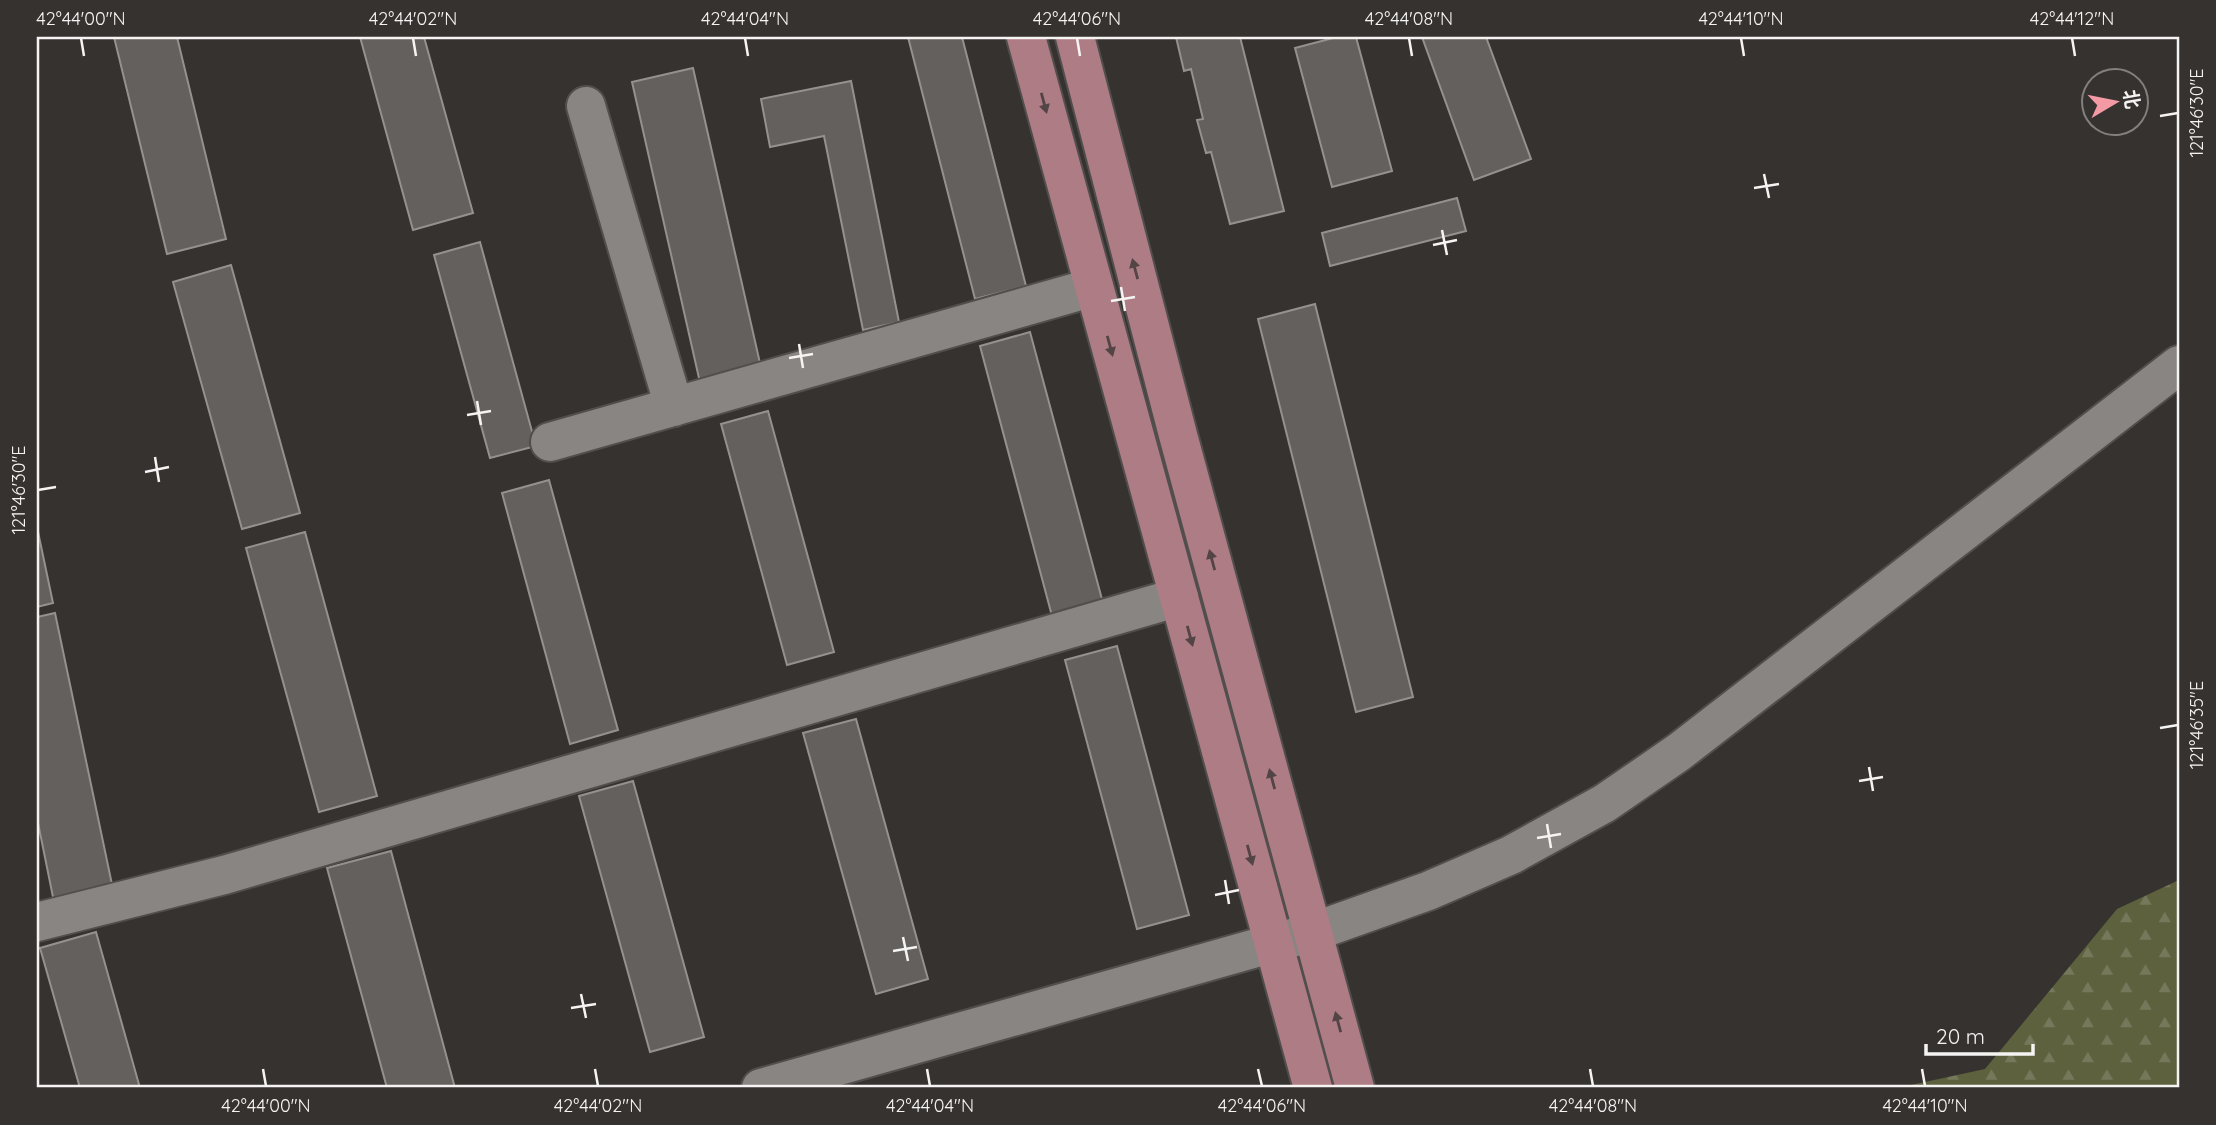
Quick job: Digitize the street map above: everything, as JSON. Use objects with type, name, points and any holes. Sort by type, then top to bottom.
[{"type":"main road","points":[[1026,37],[1314,1088]]},
{"type":"main road","points":[[1075,37],[1178,435],[1355,1088]]},
{"type":"street","points":[[586,106],[674,407]]},
{"type":"street","points":[[550,442],[1094,287]]},
{"type":"street","points":[[761,1088],[1313,932],[1428,891],[1511,855],[1605,803],[1679,752],[2179,365]]},
{"type":"street","points":[[37,922],[224,875],[1179,597]]},
{"type":"green space","points":[[2179,880],[2179,1088],[1897,1088],[1985,1069],[2117,909]]},
{"type":"building","points":[[114,37],[177,37],[226,239],[167,254]]},
{"type":"building","points":[[360,37],[424,37],[473,213],[413,230]]},
{"type":"building","points":[[908,37],[962,37],[1026,286],[975,299]]},
{"type":"building","points":[[1176,37],[1240,37],[1284,211],[1230,224],[1211,152],[1206,153],[1197,120],[1203,119],[1191,69],[1184,71]]},
{"type":"building","points":[[1337,37],[1356,37],[1392,171],[1332,187],[1295,48]]},
{"type":"building","points":[[1422,37],[1486,37],[1531,159],[1474,180]]},
{"type":"building","points":[[693,68],[762,372],[701,387],[632,82]]},
{"type":"building","points":[[851,81],[899,322],[863,330],[824,136],[770,147],[761,99]]},
{"type":"building","points":[[1457,198],[1466,231],[1330,266],[1322,233]]},
{"type":"building","points":[[480,242],[536,446],[490,458],[434,255]]},
{"type":"building","points":[[231,265],[300,513],[242,529],[173,282]]},
{"type":"building","points":[[1315,304],[1413,697],[1356,712],[1258,319]]},
{"type":"building","points":[[1030,332],[1103,603],[1052,616],[980,346]]},
{"type":"building","points":[[768,411],[834,652],[787,665],[721,424]]},
{"type":"building","points":[[549,480],[618,730],[570,744],[502,493]]},
{"type":"building","points":[[37,527],[53,603],[37,607]]},
{"type":"building","points":[[305,532],[377,796],[319,812],[246,548]]},
{"type":"building","points":[[55,613],[114,894],[55,907],[37,818],[37,617]]},
{"type":"building","points":[[1117,646],[1189,915],[1137,929],[1065,660]]},
{"type":"building","points":[[856,719],[928,979],[876,994],[803,733]]},
{"type":"building","points":[[633,781],[704,1037],[650,1052],[579,796]]},
{"type":"building","points":[[391,851],[455,1088],[387,1088],[327,868]]},
{"type":"building","points":[[96,932],[140,1088],[80,1088],[40,948]]}]
